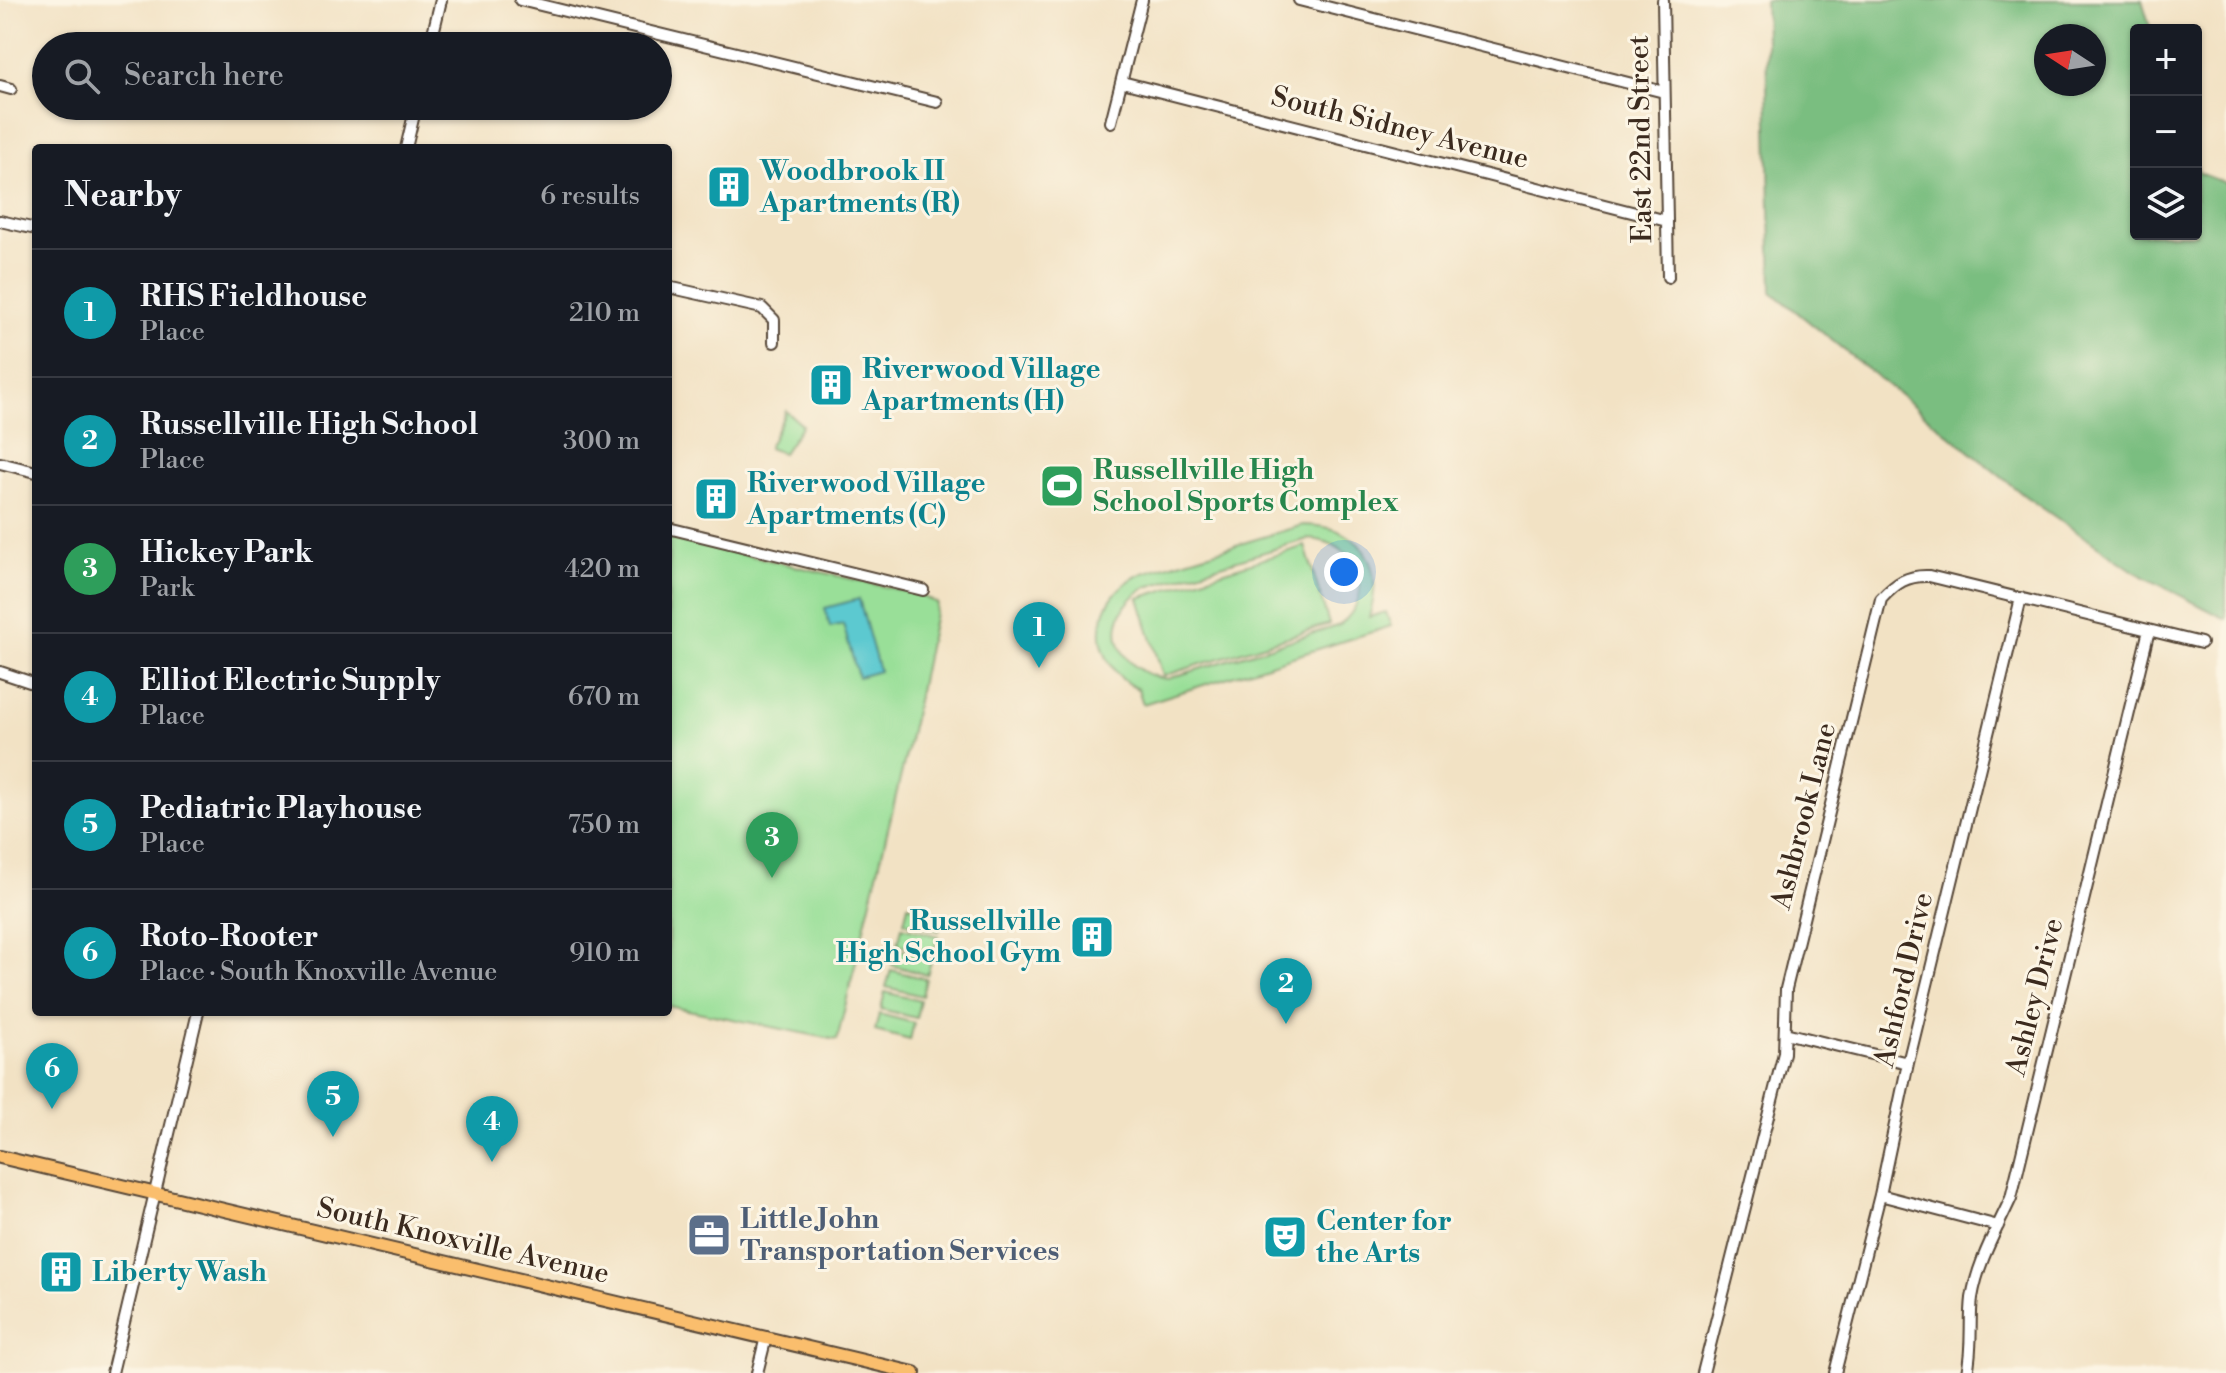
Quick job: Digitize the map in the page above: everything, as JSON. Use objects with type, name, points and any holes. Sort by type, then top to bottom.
[{"type":"main road","name":"South Knoxville Avenue","points":[[0,1157],[914,1373]]},
{"type":"street","points":[[433,32],[441,0]]},
{"type":"street","points":[[520,0],[651,32]]},
{"type":"street","points":[[1111,122],[1142,0]]},
{"type":"street","points":[[1299,0],[1664,92]]},
{"type":"street","name":"East 22nd Street","points":[[1663,0],[1668,277]]},
{"type":"street","points":[[672,37],[937,102]]},
{"type":"street","name":"South Sidney Avenue","points":[[1122,82],[1667,221]]},
{"type":"street","points":[[407,144],[413,120]]},
{"type":"street","points":[[0,221],[32,228]]},
{"type":"street","points":[[672,288],[762,308],[774,320],[774,342]]},
{"type":"street","points":[[0,463],[32,471]]},
{"type":"street","points":[[672,529],[923,590]]},
{"type":"street","name":"Ashbrook Lane","points":[[1703,1373],[1784,1053],[1786,989],[1881,599],[1897,582],[1915,575],[1929,576],[2201,643]]},
{"type":"street","name":"Ashford Drive","points":[[1835,1373],[2021,598]]},
{"type":"street","name":"Ashley Drive","points":[[1967,1373],[1973,1339],[1972,1299],[1983,1254],[2011,1198],[2149,630]]},
{"type":"street","points":[[0,672],[32,683]]},
{"type":"street","points":[[112,1373],[197,1016]]},
{"type":"street","points":[[1785,1033],[1908,1063]]},
{"type":"street","points":[[1880,1195],[1998,1226]]},
{"type":"street","points":[[757,1373],[766,1337]]},
{"type":"green space","points":[[1765,0],[2142,0],[2149,24],[2130,24],[2130,240],[2202,240],[2202,174],[2226,183],[2226,619],[2135,572],[2025,496],[1772,292]]},
{"type":"green space","points":[[786,411],[802,425],[783,453],[768,448]]},
{"type":"green space","points":[[1303,525],[1323,527],[1340,532],[1364,551],[1374,580],[1369,617],[1386,612],[1391,626],[1143,704],[1138,689],[1123,680],[1114,669],[1101,638],[1105,612],[1111,600],[1130,580],[1143,573]],"holes":[[[1308,539],[1325,542],[1350,558],[1360,584],[1352,612],[1340,625],[1167,679],[1134,666],[1124,654],[1118,641],[1122,612],[1147,587]]]},
{"type":"green space","points":[[672,538],[917,594],[937,603],[907,750],[837,1040],[672,1007]]},
{"type":"green space","points":[[1305,546],[1329,624],[1163,676],[1139,598]]},
{"type":"green space","points":[[908,905],[943,915],[939,931],[904,922]]},
{"type":"green space","points":[[902,927],[938,936],[933,953],[898,944]]},
{"type":"green space","points":[[897,949],[932,958],[927,975],[892,965]]},
{"type":"green space","points":[[891,970],[926,979],[922,996],[886,987]]},
{"type":"green space","points":[[885,992],[920,1001],[916,1018],[881,1009]]},
{"type":"green space","points":[[879,1014],[914,1023],[910,1040],[875,1031]]},
{"type":"water","points":[[859,599],[879,671],[858,677],[843,624],[830,627],[825,608]]},
{"type":"place","name":"Woodbrook II Apartments (R)","points":[[729,187]]},
{"type":"place","name":"Riverwood Village Apartments (H)","points":[[831,385]]},
{"type":"place","name":"Russellville High School Sports Complex","points":[[1062,486]]},
{"type":"place","name":"Riverwood Village Apartments (C)","points":[[716,499]]},
{"type":"place","name":"RHS Fieldhouse","points":[[1039,668]]},
{"type":"place","name":"Hickey Park","points":[[772,878]]},
{"type":"place","name":"Russellville High School Gym","points":[[1092,937]]},
{"type":"place","name":"Russellville High School","points":[[1286,1024]]},
{"type":"place","name":"Roto-Rooter","points":[[52,1109]]},
{"type":"place","name":"Pediatric Playhouse","points":[[333,1137]]},
{"type":"place","name":"Elliot Electric Supply","points":[[492,1162]]},
{"type":"place","name":"Little John Transportation Services","points":[[709,1235]]},
{"type":"place","name":"Center for the Arts","points":[[1285,1237]]},
{"type":"place","name":"Liberty Wash","points":[[61,1272]]}]
